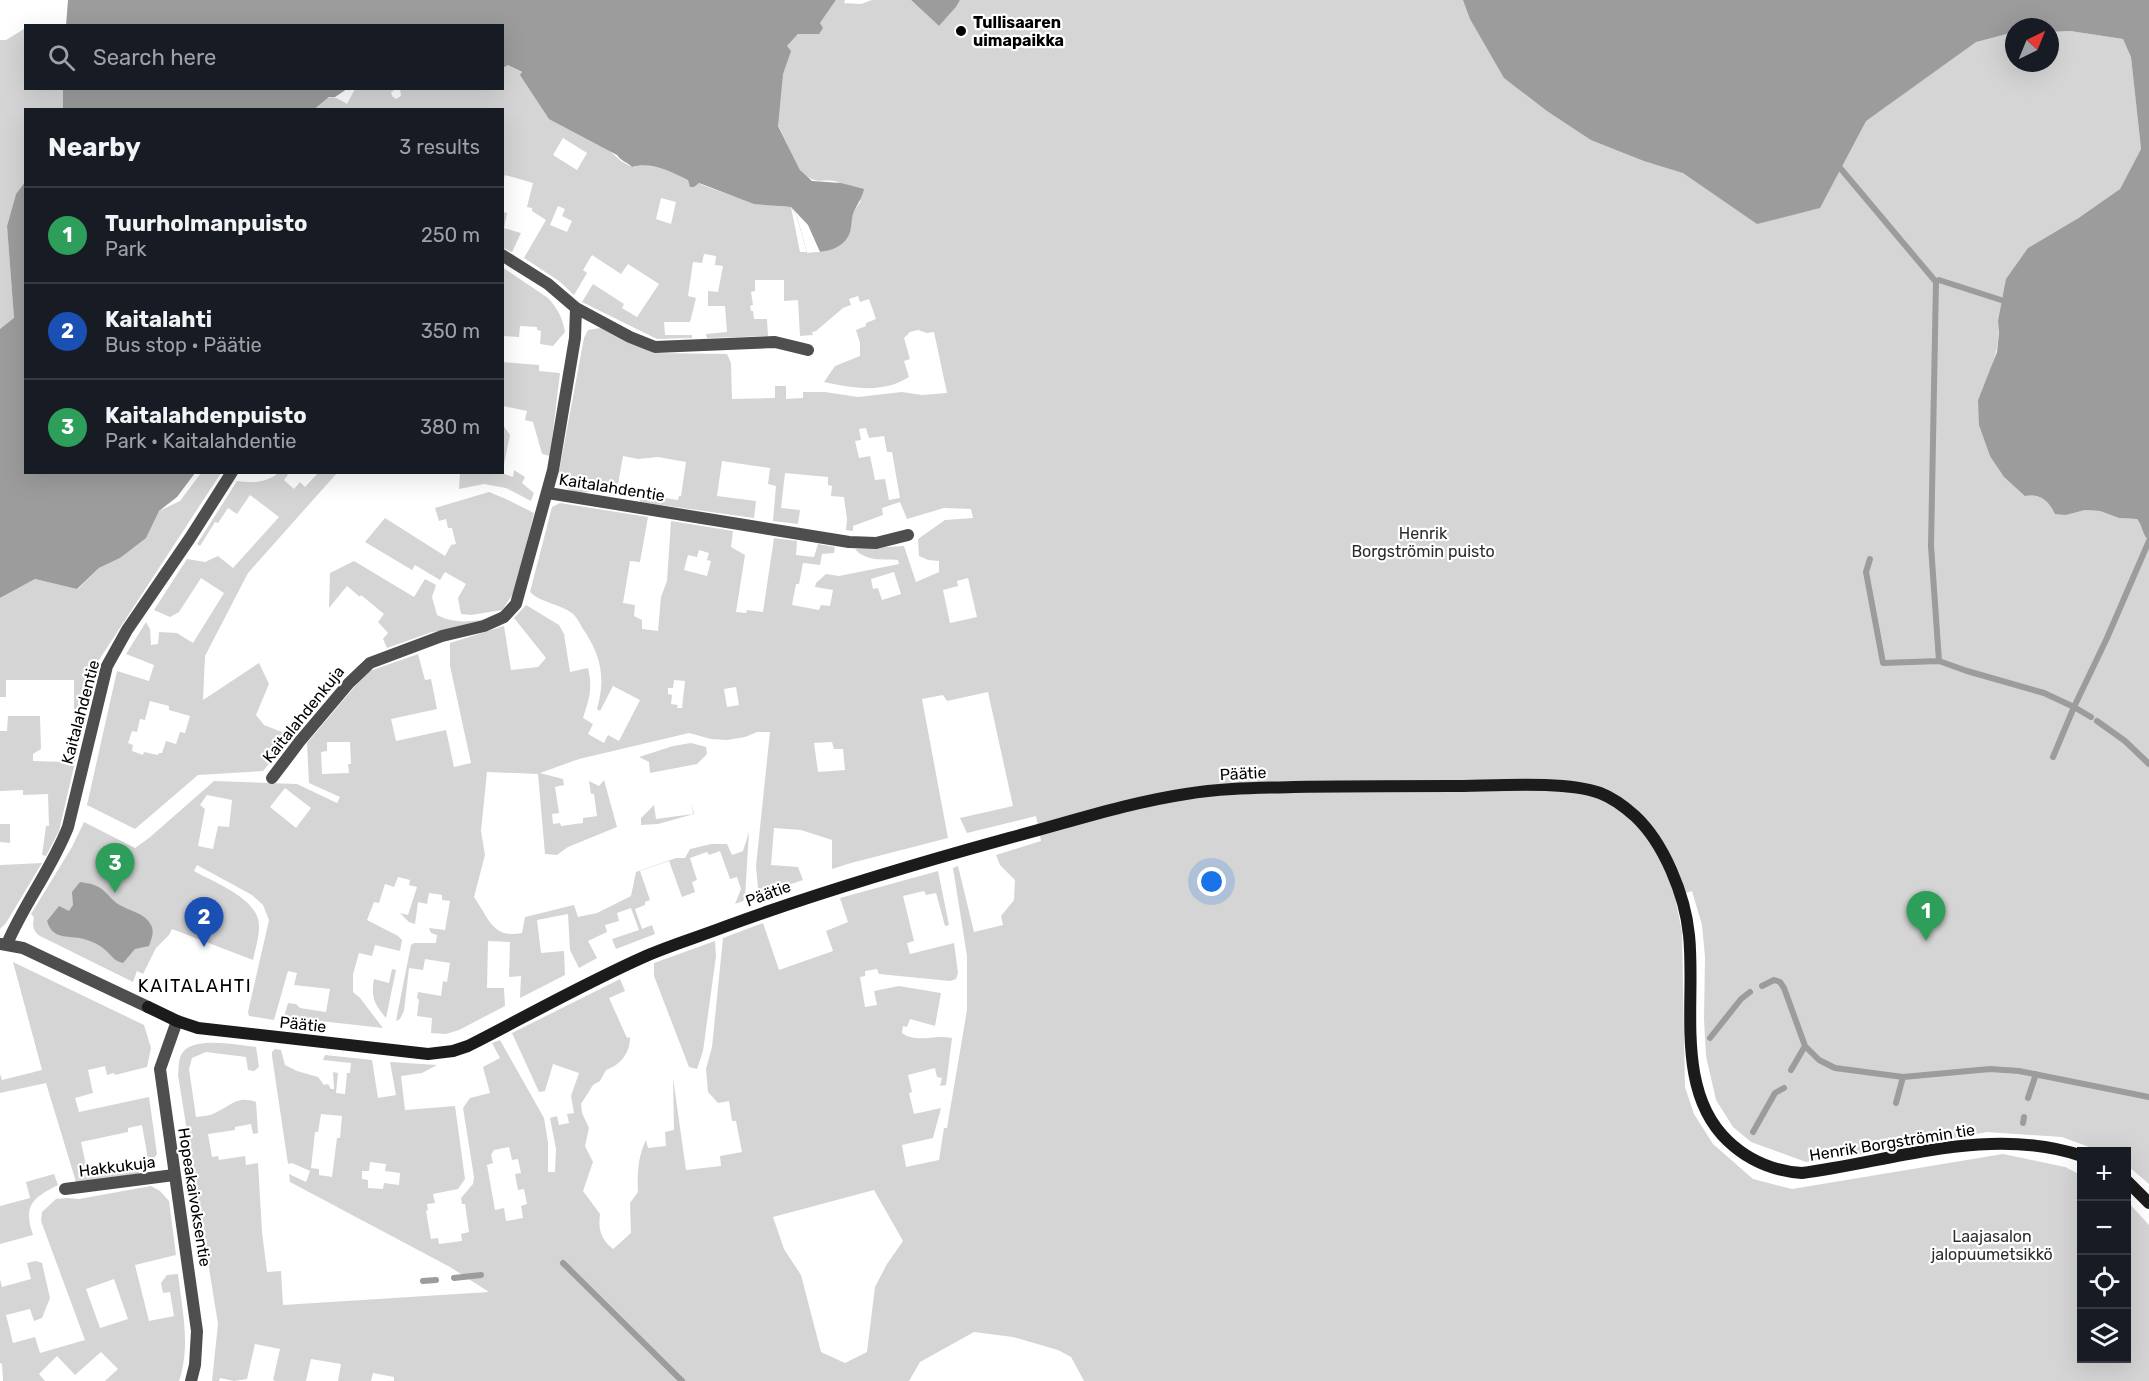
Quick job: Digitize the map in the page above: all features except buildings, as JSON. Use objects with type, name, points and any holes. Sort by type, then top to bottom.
[{"type":"street","points":[[504,256],[548,284],[576,308],[630,336],[655,346],[775,342],[808,350]]},
{"type":"street","name":"Kaitalahdentie","points":[[576,308],[575,338],[548,493],[849,542],[876,543],[908,535]]},
{"type":"street","name":"Kaitalahdentie","points":[[4,944],[62,844],[102,684],[111,657],[231,474]]},
{"type":"street","name":"Kaitalahdenkuja","points":[[272,778],[349,683],[370,663],[442,636],[484,627],[504,617],[510,611],[519,599],[548,493]]},
{"type":"street","name":"Päätie","points":[[4,944],[23,948],[177,1021],[198,1028],[389,1050],[440,1053],[468,1046],[648,955],[815,894],[922,862],[1156,800],[1239,789],[1382,786],[1554,786],[1582,789]]},
{"type":"street","name":"Henrik Borgströmin tie","points":[[1582,789],[1610,798],[1636,816],[1649,831],[1676,884],[1684,905],[1689,933],[1692,1057],[1695,1083],[1708,1116],[1739,1152],[1756,1162],[1781,1171],[1802,1173],[1976,1143],[2039,1145],[2077,1155]]},
{"type":"street","name":"Hopeakaivoksentie","points":[[177,1021],[160,1069],[196,1331],[195,1365],[191,1381]]},
{"type":"street","name":"Hakkukuja","points":[[65,1189],[174,1175]]},
{"type":"street","points":[[2131,1184],[2149,1203]]},
{"type":"green space","name":"Henrik Borgströmin puisto","points":[[836,0],[861,4],[872,0],[911,0],[939,26],[960,0],[1503,0],[1970,16],[2005,29],[2005,72],[2059,72],[2059,32],[2070,31],[2123,39],[2131,56],[2141,149],[2120,189],[2077,219],[1998,321],[1996,352],[1978,400],[2004,477],[2025,495],[2042,498],[2066,515],[2085,510],[2100,511],[2119,518],[2137,519],[2149,541],[2149,1184],[2131,1168],[2131,1147],[2089,1147],[2062,1137],[1987,1132],[1806,1162],[1751,1142],[1733,1127],[1716,1100],[1706,1056],[1705,957],[1702,925],[1692,891],[1675,897],[1682,932],[1685,1087],[1694,1114],[1713,1144],[1753,1179],[1792,1189],[2003,1154],[2065,1167],[2077,1173],[2077,1363],[2131,1363],[2131,1205],[2149,1225],[2149,1381],[1084,1381],[1071,1357],[1058,1350],[1013,1337],[974,1332],[920,1362],[909,1381],[394,1381],[394,1377],[373,1373],[371,1381],[338,1381],[341,1364],[311,1359],[306,1381],[276,1381],[273,1380],[280,1349],[255,1344],[247,1379],[234,1381],[220,1378],[219,1381],[212,1381],[218,1324],[178,1075],[181,1054],[197,1044],[228,1043],[256,1047],[259,1067],[254,1071],[248,1070],[246,1057],[206,1052],[192,1058],[189,1069],[196,1117],[213,1114],[234,1102],[250,1100],[256,1102],[258,1133],[253,1134],[251,1124],[235,1127],[235,1130],[208,1134],[212,1157],[218,1156],[219,1160],[245,1156],[246,1165],[258,1163],[267,1272],[281,1271],[283,1305],[489,1292],[450,1267],[290,1182],[289,1174],[306,1182],[310,1171],[292,1163],[288,1164],[272,1056],[275,1049],[281,1050],[285,1065],[318,1077],[324,1085],[328,1084],[331,1089],[334,1089],[333,1072],[338,1073],[336,1093],[345,1094],[347,1073],[350,1073],[351,1063],[323,1060],[325,1055],[372,1060],[378,1098],[396,1095],[390,1062],[437,1065],[422,1073],[401,1076],[405,1110],[455,1106],[465,1179],[458,1189],[433,1194],[435,1203],[427,1204],[428,1210],[426,1211],[431,1239],[438,1238],[439,1244],[462,1241],[461,1234],[469,1232],[465,1204],[462,1204],[461,1198],[473,1184],[474,1177],[463,1108],[470,1098],[490,1093],[483,1067],[500,1058],[492,1043],[500,1040],[544,1118],[548,1143],[548,1172],[555,1172],[556,1149],[550,1118],[557,1116],[559,1125],[569,1123],[567,1114],[574,1113],[571,1096],[579,1073],[553,1064],[545,1091],[539,1092],[512,1033],[620,979],[625,991],[609,998],[627,1038],[630,1037],[630,1043],[620,1062],[606,1070],[581,1104],[582,1113],[589,1128],[585,1146],[593,1162],[583,1191],[600,1214],[601,1234],[613,1249],[631,1233],[630,1203],[638,1192],[641,1152],[646,1140],[648,1148],[666,1146],[665,1132],[674,1130],[673,1078],[686,1170],[721,1166],[720,1156],[742,1152],[736,1121],[732,1121],[729,1101],[718,1103],[708,1092],[706,1069],[712,1047],[723,938],[763,923],[779,970],[833,951],[826,931],[848,922],[840,898],[938,871],[949,925],[945,926],[936,893],[926,895],[924,891],[903,896],[914,941],[907,943],[910,954],[954,943],[958,973],[956,979],[950,981],[879,974],[877,969],[865,971],[865,976],[860,977],[865,1007],[877,1005],[874,991],[899,986],[941,993],[935,1026],[910,1019],[907,1027],[903,1026],[902,1033],[914,1038],[952,1038],[946,1085],[940,1086],[942,1078],[937,1077],[935,1068],[908,1075],[914,1114],[941,1108],[933,1138],[902,1145],[906,1167],[939,1160],[944,1128],[947,1128],[967,1010],[967,956],[953,868],[958,866],[974,932],[1003,925],[1001,916],[1014,900],[1015,880],[1000,865],[996,855],[1041,841],[1036,816],[967,833],[960,818],[1013,806],[988,692],[947,701],[943,695],[922,699],[948,838],[832,869],[832,840],[801,830],[774,828],[771,865],[798,867],[803,880],[764,893],[758,888],[756,866],[770,732],[757,732],[727,740],[711,739],[689,733],[579,759],[540,773],[563,779],[564,785],[555,787],[559,813],[552,814],[553,824],[560,823],[561,826],[583,823],[583,818],[597,816],[594,794],[591,794],[589,781],[599,786],[604,780],[617,827],[568,847],[557,855],[545,854],[538,774],[487,772],[481,831],[485,855],[474,897],[492,925],[504,933],[522,933],[525,917],[574,905],[578,917],[597,913],[631,896],[636,872],[676,858],[685,858],[690,849],[711,844],[727,844],[732,855],[743,851],[749,832],[745,897],[743,901],[735,904],[741,889],[737,877],[730,879],[720,851],[709,855],[707,852],[690,858],[697,880],[692,882],[695,892],[682,897],[669,861],[640,871],[650,900],[635,909],[642,929],[652,925],[655,934],[616,949],[612,939],[639,930],[631,908],[617,913],[619,921],[605,925],[607,932],[588,941],[597,958],[579,968],[570,950],[568,914],[537,920],[541,953],[564,951],[565,975],[520,998],[521,976],[509,977],[510,942],[488,941],[487,988],[504,988],[505,1006],[459,1030],[446,1034],[431,1033],[432,1018],[417,1016],[419,1000],[417,998],[418,992],[441,996],[443,981],[447,982],[450,963],[425,959],[423,970],[409,968],[404,1011],[400,1019],[396,1021],[411,945],[436,943],[437,935],[431,933],[429,928],[445,930],[450,901],[442,900],[442,895],[429,893],[427,904],[418,902],[415,924],[409,922],[400,913],[408,915],[417,887],[409,885],[410,880],[398,877],[394,887],[385,884],[379,903],[374,902],[367,920],[398,936],[402,940],[400,951],[375,945],[372,956],[359,953],[353,974],[353,992],[383,1028],[284,1017],[288,1003],[296,1004],[300,1008],[326,1012],[330,989],[294,985],[297,973],[288,971],[274,1020],[249,1016],[269,920],[263,905],[252,895],[197,865],[194,871],[235,893],[252,908],[259,927],[253,960],[172,929],[156,948],[143,974],[137,971],[133,982],[40,936],[34,930],[34,917],[31,914],[72,847],[84,822],[135,848],[214,781],[297,784],[337,803],[340,797],[309,783],[307,743],[367,672],[418,654],[425,680],[431,679],[437,709],[391,719],[396,741],[446,730],[454,767],[471,763],[450,666],[450,643],[504,626],[511,670],[538,667],[546,658],[514,618],[526,605],[559,625],[564,634],[570,672],[588,668],[589,699],[583,718],[593,724],[588,734],[604,743],[608,735],[619,741],[640,700],[613,686],[600,711],[597,709],[601,687],[600,667],[589,639],[572,613],[530,592],[552,507],[560,503],[648,517],[640,562],[630,561],[623,603],[635,605],[634,616],[642,620],[642,629],[658,631],[661,597],[667,581],[671,521],[733,531],[731,547],[745,555],[736,612],[746,613],[747,610],[763,612],[774,538],[797,541],[796,555],[814,557],[818,544],[835,547],[834,553],[822,554],[820,565],[803,563],[792,605],[819,610],[821,605],[830,606],[833,590],[815,587],[816,583],[826,574],[839,576],[899,564],[898,560],[869,558],[855,549],[904,546],[916,582],[939,572],[939,561],[919,556],[918,539],[945,520],[973,518],[971,509],[944,508],[907,519],[900,502],[882,508],[883,515],[853,526],[853,531],[846,530],[844,497],[831,496],[832,486],[828,485],[828,477],[785,473],[781,508],[800,510],[798,524],[773,521],[776,486],[768,484],[770,468],[722,461],[717,496],[756,501],[754,518],[640,502],[642,490],[660,493],[659,497],[678,500],[681,496],[686,462],[658,457],[638,459],[623,456],[618,484],[585,493],[569,490],[558,477],[584,338],[588,330],[601,328],[653,353],[727,354],[731,363],[732,399],[775,398],[775,386],[786,386],[786,399],[803,398],[803,392],[825,392],[858,397],[902,392],[922,395],[947,393],[934,332],[927,333],[918,330],[910,332],[904,338],[910,359],[904,361],[909,377],[899,382],[878,388],[867,388],[824,382],[835,366],[860,356],[860,343],[856,330],[876,319],[869,299],[860,302],[858,296],[849,299],[851,305],[843,308],[812,332],[813,335],[800,336],[798,300],[784,301],[784,280],[755,280],[755,291],[751,292],[753,305],[750,306],[751,311],[753,311],[754,319],[767,319],[768,336],[707,338],[706,334],[727,332],[725,306],[708,306],[708,291],[718,292],[723,266],[715,265],[716,256],[704,254],[702,263],[693,262],[688,296],[696,298],[690,322],[664,322],[665,335],[692,335],[692,338],[657,339],[582,302],[593,284],[624,304],[622,308],[637,317],[659,284],[628,264],[621,274],[592,255],[583,270],[587,273],[574,295],[559,281],[524,258],[546,220],[532,211],[532,208],[527,207],[533,183],[505,175],[504,178],[504,108],[314,108],[332,97],[347,104],[354,90],[393,90],[392,96],[396,99],[401,96],[400,90],[504,90],[504,67],[508,65],[523,73],[621,161],[632,167],[652,167],[673,172],[713,189],[742,198],[791,207],[800,252],[820,252],[849,235],[853,212],[861,201],[842,184],[811,179],[806,176],[800,170],[773,115],[787,46],[798,34],[819,34],[820,23]],"holes":[[[563,138],[587,153],[577,170],[553,155]],[[661,198],[676,202],[671,224],[656,219]],[[558,206],[565,209],[562,216],[572,221],[567,232],[550,225]],[[866,428],[869,438],[884,436],[887,452],[892,452],[900,498],[889,500],[885,479],[875,480],[870,456],[859,458],[855,441],[861,440],[859,429]],[[699,550],[709,553],[707,560],[711,561],[707,576],[684,570],[688,555],[697,557]],[[894,572],[901,594],[882,600],[878,588],[873,589],[871,579]],[[968,578],[977,617],[950,623],[943,590],[958,586],[957,581]],[[674,680],[685,681],[682,708],[671,704],[672,695],[668,694],[668,688],[673,688]],[[736,687],[739,705],[727,707],[724,689]],[[327,742],[350,742],[349,773],[322,774],[321,752],[327,751]],[[832,742],[834,749],[843,749],[845,770],[818,772],[814,743]],[[285,788],[311,808],[296,828],[270,807]],[[207,795],[232,800],[229,827],[218,826],[213,849],[198,846],[205,809],[200,805]],[[321,1114],[342,1116],[332,1177],[319,1175],[319,1169],[311,1168],[315,1132],[318,1132]],[[509,1147],[512,1160],[518,1159],[521,1173],[515,1174],[518,1190],[524,1189],[527,1204],[521,1206],[523,1218],[506,1221],[504,1208],[495,1210],[487,1165],[493,1163],[491,1155],[494,1150]],[[370,1162],[386,1164],[385,1171],[400,1173],[399,1185],[384,1183],[383,1189],[368,1188],[368,1180],[362,1179],[362,1171],[369,1171]],[[874,1190],[903,1241],[875,1287],[867,1352],[845,1363],[821,1352],[801,1275],[784,1249],[773,1217]]]},
{"type":"green space","points":[[24,29],[24,90],[63,90],[63,108],[24,108],[24,183],[16,194],[7,226],[14,319],[0,329],[0,40],[6,40]]},
{"type":"green space","points":[[504,212],[507,213],[504,228]]},
{"type":"green space","points":[[504,228],[521,233],[512,252],[504,248]]},
{"type":"green space","points":[[504,268],[548,298],[557,309],[565,332],[553,346],[540,344],[541,331],[537,330],[537,327],[520,326],[519,337],[504,336]]},
{"type":"green space","points":[[504,362],[539,365],[539,371],[560,373],[550,456],[542,454],[533,422],[525,420],[527,411],[504,406]]},
{"type":"green space","points":[[504,426],[510,435],[504,464]]},
{"type":"green space","points":[[514,470],[525,477],[522,483],[534,493],[531,501],[506,488],[484,484],[459,489],[460,474],[504,474],[513,477]]},
{"type":"green space","points":[[200,474],[220,474],[97,663],[84,727],[79,725],[74,715],[74,680],[6,680],[6,697],[0,697],[0,598],[35,579],[78,589],[99,568],[120,558],[159,511],[180,501]]},
{"type":"green space","points":[[277,474],[286,474],[284,480],[294,489],[300,482],[305,487],[317,474],[336,474],[248,573],[205,656],[203,700],[259,663],[269,684],[256,715],[264,725],[292,736],[263,771],[198,775],[135,829],[87,805],[117,671],[149,681],[154,665],[126,654],[146,622],[150,629],[151,645],[158,644],[159,632],[177,633],[193,643],[224,593],[201,578],[179,612],[170,617],[154,610],[187,559],[205,562],[218,556],[233,568],[279,517],[250,495],[237,514],[228,508],[218,523],[215,522],[200,546],[197,544],[237,481],[259,482]],"holes":[[[150,701],[169,706],[169,710],[190,716],[185,733],[180,732],[176,744],[166,741],[162,753],[158,755],[144,752],[143,755],[132,751],[133,745],[128,743],[132,731],[137,732],[140,719],[145,720]]]},
{"type":"green space","points":[[489,492],[534,513],[515,591],[502,610],[471,615],[461,614],[458,598],[466,584],[445,572],[440,580],[415,565],[412,570],[365,542],[385,518],[445,556],[451,545],[456,544],[452,528],[448,528],[446,519],[439,521],[435,508]]},
{"type":"green space","points":[[354,561],[414,597],[425,579],[436,585],[432,597],[437,615],[443,618],[463,621],[491,618],[462,628],[432,632],[387,648],[383,639],[388,633],[378,622],[384,614],[361,595],[360,597],[347,586],[329,608],[330,573]]},
{"type":"green space","points":[[8,716],[40,716],[41,749],[33,754],[33,761],[66,762],[71,746],[79,745],[59,831],[46,856],[42,855],[46,826],[49,826],[48,794],[23,795],[23,790],[0,791],[0,731],[7,731]]},
{"type":"green space","points":[[691,743],[706,747],[707,754],[697,764],[650,773],[649,762],[639,757],[673,746]]},
{"type":"green space","points":[[692,804],[694,814],[658,824],[641,825],[641,818],[654,805],[656,819],[693,814]]},
{"type":"green space","points":[[0,824],[10,824],[10,843],[0,842]]},
{"type":"green space","points":[[42,863],[6,923],[0,929],[0,865]]},
{"type":"green space","points":[[715,941],[716,956],[703,1051],[697,1069],[689,1067],[654,976],[654,963]]},
{"type":"green space","points":[[13,962],[144,1025],[151,1048],[147,1067],[115,1075],[114,1073],[107,1075],[105,1066],[88,1070],[93,1093],[75,1098],[79,1112],[149,1097],[157,1154],[149,1165],[142,1125],[128,1128],[128,1132],[81,1142],[87,1170],[138,1160],[139,1174],[76,1182],[46,1083],[0,1093],[0,1074],[2,1080],[42,1070]]},
{"type":"green space","points":[[392,969],[396,970],[386,1018],[374,1000],[373,986],[374,979],[389,983]]},
{"type":"green space","points":[[54,1174],[58,1185],[42,1194],[32,1204],[29,1217],[33,1235],[0,1244],[0,1206],[30,1198],[26,1182]]},
{"type":"green space","points":[[151,1186],[160,1191],[169,1201],[176,1255],[135,1265],[149,1321],[174,1316],[170,1292],[163,1293],[161,1283],[167,1275],[178,1274],[185,1341],[183,1368],[179,1381],[105,1381],[118,1369],[101,1352],[75,1375],[57,1356],[39,1374],[45,1381],[3,1381],[2,1364],[0,1363],[0,1279],[2,1287],[31,1279],[27,1263],[36,1261],[42,1263],[50,1298],[42,1318],[34,1321],[30,1309],[6,1315],[13,1343],[35,1337],[40,1353],[85,1340],[41,1221],[42,1212],[56,1199],[79,1199]],"holes":[[[114,1279],[128,1319],[100,1328],[86,1289]]]},
{"type":"shaded area","points":[[68,0],[836,0],[820,23],[823,28],[819,34],[798,34],[787,46],[791,51],[783,74],[778,126],[800,170],[812,181],[841,183],[864,189],[854,211],[846,240],[831,250],[807,253],[797,217],[791,207],[754,204],[699,183],[690,187],[688,180],[661,168],[632,167],[617,155],[549,119],[520,75],[522,72],[508,65],[504,67],[504,24],[66,24]]},
{"type":"shaded area","points":[[911,0],[960,0],[939,26]]},
{"type":"shaded area","points":[[1463,0],[2149,0],[2149,541],[2137,519],[2119,518],[2100,511],[2085,510],[2066,515],[2055,514],[2044,499],[2031,495],[2025,496],[2004,477],[1990,456],[1979,425],[1978,400],[1997,352],[1998,321],[2006,279],[2028,248],[2077,219],[2120,189],[2141,149],[2131,57],[2123,39],[2070,31],[2059,32],[2059,18],[2005,18],[2005,34],[1976,42],[1866,121],[1820,208],[1757,224],[1683,173],[1644,161],[1591,140],[1547,111],[1504,78],[1470,19]]},
{"type":"shaded area","points":[[63,90],[346,90],[335,97],[329,97],[315,108],[63,108]]},
{"type":"shaded area","points":[[24,183],[24,474],[194,474],[177,497],[159,511],[146,538],[120,558],[99,568],[77,589],[35,579],[0,598],[0,329],[14,318],[7,226],[16,194]]},
{"type":"shaded area","points":[[80,882],[100,888],[118,904],[145,918],[153,930],[149,946],[135,949],[123,963],[94,943],[81,938],[58,935],[54,932],[47,921],[59,906],[69,911],[73,905],[72,892]]},
{"type":"pier","points":[[791,207],[808,225],[820,252],[807,253],[797,217]]},
{"type":"waterway","points":[[1841,169],[1936,282],[1931,546],[1939,661]]},
{"type":"waterway","points":[[1936,282],[1939,280],[2001,300]]},
{"type":"waterway","points":[[2091,717],[2074,707],[2149,541]]},
{"type":"waterway","points":[[1870,559],[1866,572],[1883,663],[1939,661],[2044,693],[2074,707],[2053,757]]},
{"type":"waterway","points":[[2097,721],[2125,741],[2149,764]]},
{"type":"waterway","points":[[1762,986],[1774,980],[1780,982],[1805,1046],[1819,1060],[1835,1068],[1903,1077],[1990,1069],[2019,1071],[2149,1097]]},
{"type":"waterway","points":[[1710,1038],[1741,999],[1750,992]]},
{"type":"waterway","points":[[1791,1070],[1805,1046]]},
{"type":"waterway","points":[[2028,1098],[2036,1074]]},
{"type":"waterway","points":[[1896,1103],[1903,1077]]},
{"type":"waterway","points":[[1753,1132],[1775,1093],[1784,1088]]},
{"type":"waterway","points":[[2023,1123],[2024,1117]]},
{"type":"waterway","points":[[563,1263],[682,1381]]},
{"type":"waterway","points":[[454,1278],[481,1275]]},
{"type":"waterway","points":[[423,1281],[436,1280]]},
{"type":"place","name":"Tullisaaren uimapaikka","points":[[961,31]]},
{"type":"place","name":"Kaitalahdenpuisto","points":[[115,893]]},
{"type":"place","name":"Tuurholmanpuisto","points":[[1926,941]]},
{"type":"place","name":"Kaitalahti","points":[[204,947]]},
{"type":"district","name":"KAITALAHTI","points":[[195,986]]},
{"type":"park label","name":"Laajasalon jalopuumetsikkö","points":[[1992,1245]]}]
